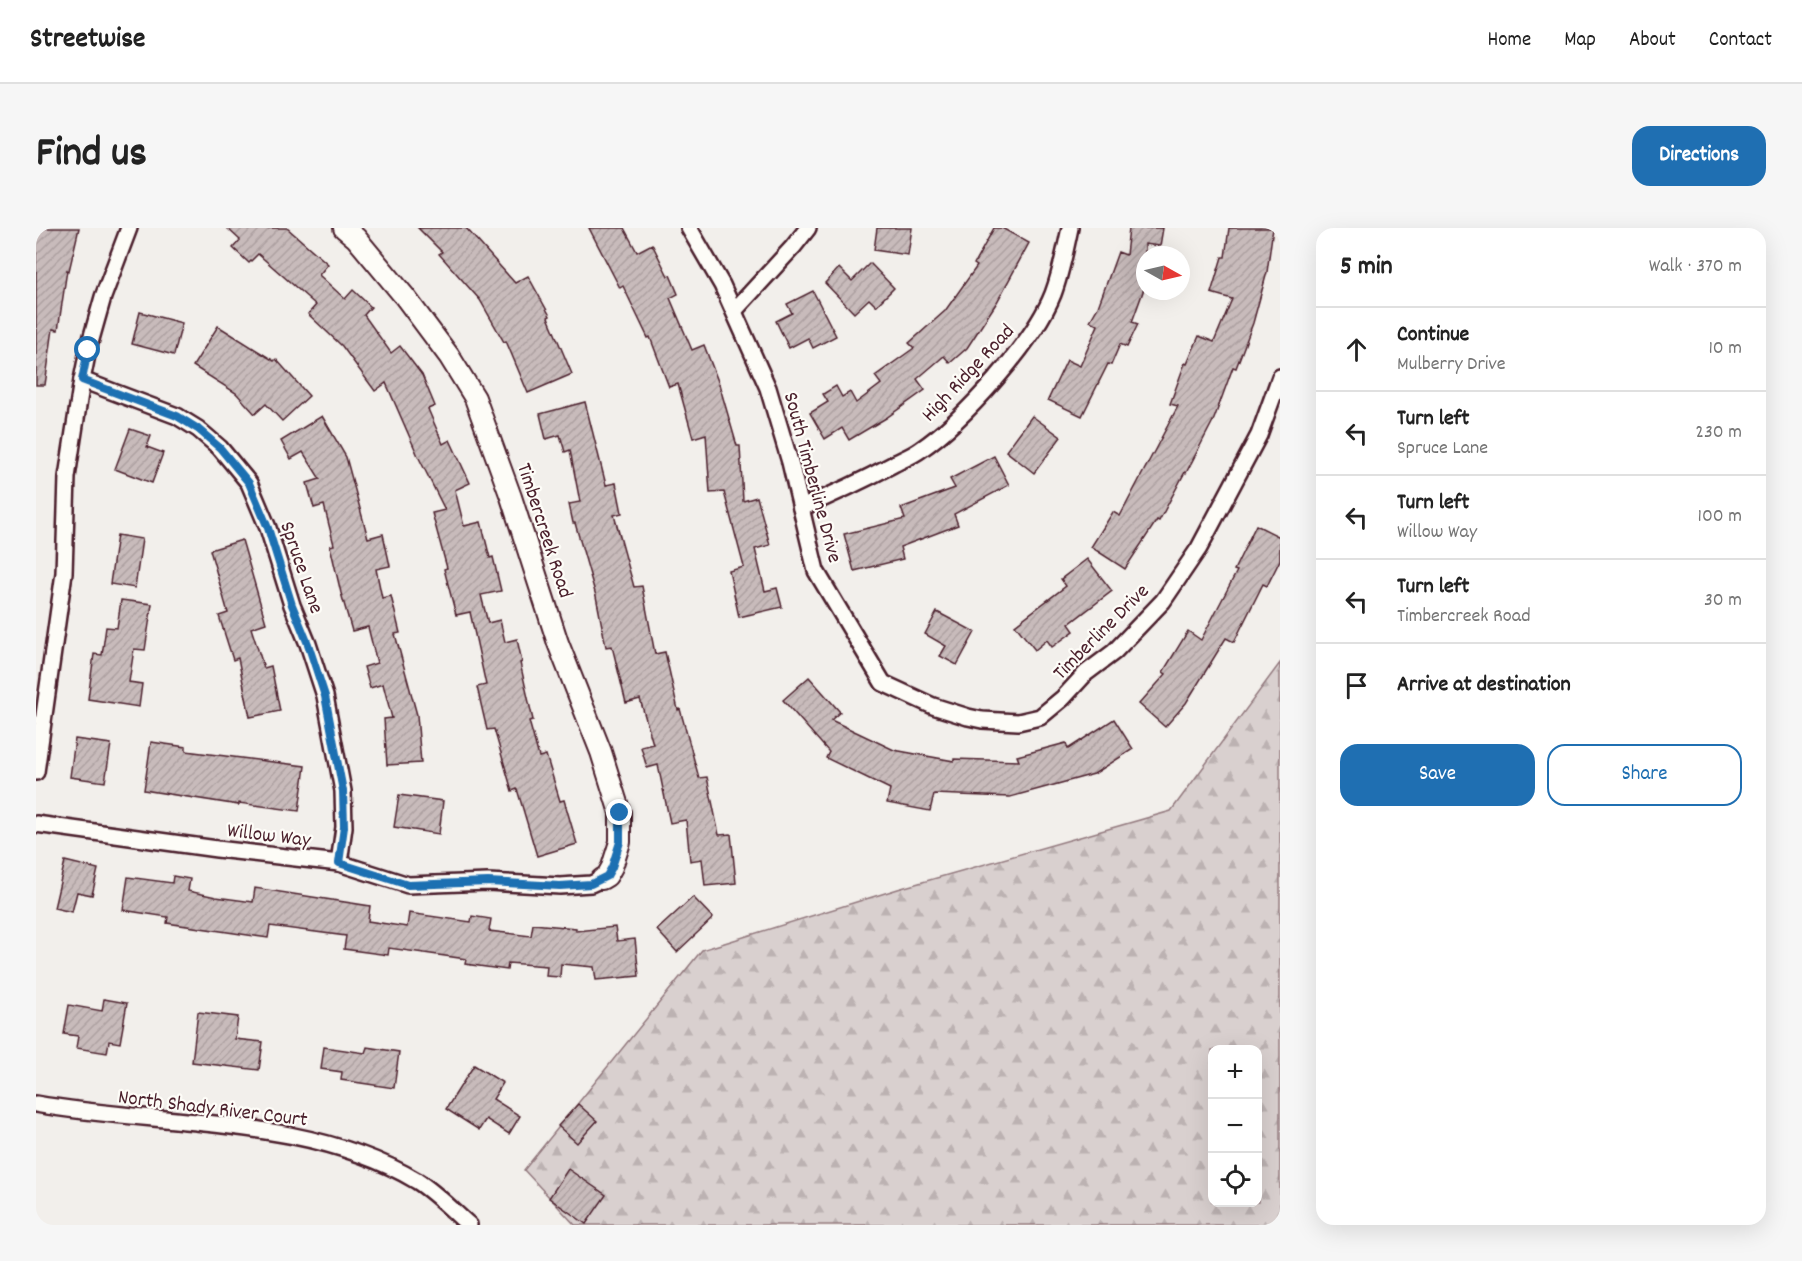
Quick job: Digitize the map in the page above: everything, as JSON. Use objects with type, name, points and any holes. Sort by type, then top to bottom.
[{"type":"street","points":[[36,772],[64,573],[67,477],[82,380],[103,297],[129,228]]},
{"type":"street","name":"Timbercreek Road","points":[[345,228],[356,238],[411,306],[449,356],[475,398],[511,497],[558,643],[601,752],[620,813],[620,842],[612,867],[607,876],[602,879]]},
{"type":"street","name":"South Timberline Drive","points":[[688,228],[722,285],[768,388],[790,462],[816,571],[883,683],[933,706],[968,717]]},
{"type":"street","points":[[734,311],[808,228]]},
{"type":"street","name":"High Ridge Road","points":[[801,508],[855,485],[920,450],[963,414],[1004,368],[1033,330],[1052,296],[1063,264],[1070,228]]},
{"type":"street","name":"Timberline Drive","points":[[968,717],[1017,722],[1040,717],[1063,698],[1086,673],[1114,652],[1163,601],[1199,548],[1259,435],[1280,377]]},
{"type":"street","name":"Spruce Lane","points":[[82,380],[177,416],[198,429],[220,448],[249,483],[268,528],[292,605],[325,696],[343,791],[344,827],[339,863]]},
{"type":"street","name":"Willow Way","points":[[36,824],[339,863],[408,885],[488,882],[560,886],[591,884],[602,879]]},
{"type":"street","name":"North Shady River Court","points":[[36,1104],[124,1116],[241,1127],[320,1142],[368,1157],[419,1182],[470,1225]]},
{"type":"green space","points":[[1280,663],[1280,1225],[575,1225],[524,1170],[702,950],[898,889],[1171,811]]},
{"type":"building","points":[[36,228],[79,228],[69,271],[67,270],[58,330],[53,329],[45,385],[36,385]]},
{"type":"building","points":[[227,228],[287,228],[328,264],[319,275],[345,299],[353,290],[371,307],[364,315],[391,353],[400,346],[422,375],[435,406],[428,409],[443,444],[450,440],[470,483],[455,490],[464,526],[481,522],[490,558],[493,557],[501,591],[481,595],[488,623],[500,620],[505,642],[517,639],[533,720],[529,721],[539,757],[546,755],[560,801],[564,800],[577,844],[537,856],[517,789],[512,791],[494,729],[487,730],[477,687],[486,685],[470,612],[456,615],[444,569],[447,568],[432,513],[445,510],[386,383],[375,391],[342,346],[308,314],[316,305],[258,254],[249,263],[233,248],[240,240]]},
{"type":"building","points":[[418,228],[466,228],[515,283],[528,276],[550,316],[548,317],[572,374],[528,393],[506,341],[504,342],[480,300],[439,254],[442,252]]},
{"type":"building","points":[[589,228],[624,228],[637,252],[652,244],[668,276],[670,275],[678,294],[670,298],[692,350],[704,345],[719,384],[737,446],[740,446],[743,501],[757,497],[770,545],[755,549],[765,591],[777,588],[782,607],[739,617],[729,571],[744,567],[724,492],[710,493],[706,434],[693,438],[678,384],[669,387],[650,337],[648,338],[623,286],[620,288]]},
{"type":"building","points":[[877,228],[912,228],[908,255],[874,250]]},
{"type":"building","points":[[994,228],[1002,228],[1029,243],[997,302],[967,348],[950,363],[944,356],[917,379],[925,390],[886,418],[849,440],[842,428],[825,439],[810,413],[828,402],[823,394],[836,386],[842,397],[850,392],[856,403],[881,384],[875,376],[914,348],[909,343],[945,311],[977,266],[974,264]]},
{"type":"building","points":[[1129,228],[1163,228],[1160,246],[1145,244],[1145,246],[1136,246],[1136,300],[1140,300],[1132,322],[1138,324],[1127,347],[1120,344],[1111,365],[1108,364],[1082,416],[1048,400],[1067,360],[1080,366],[1098,325],[1090,321],[1098,307],[1118,252],[1126,255]]},
{"type":"building","points":[[1229,228],[1273,228],[1267,272],[1253,323],[1236,368],[1233,367],[1214,419],[1186,473],[1159,521],[1157,520],[1125,569],[1091,547],[1113,512],[1120,516],[1178,406],[1170,404],[1185,363],[1187,364],[1199,336],[1214,342],[1232,299],[1211,293],[1222,257],[1225,257]]},
{"type":"building","points":[[870,263],[894,288],[876,306],[869,299],[854,313],[825,283],[839,268],[852,281]]},
{"type":"building","points":[[813,291],[836,336],[813,348],[808,338],[789,348],[776,321],[792,313],[787,304]]},
{"type":"building","points":[[140,312],[182,323],[174,355],[132,344]]},
{"type":"building","points":[[218,326],[274,361],[276,359],[309,396],[282,421],[266,404],[255,414],[236,393],[193,366]]},
{"type":"building","points":[[585,402],[606,485],[616,483],[622,513],[614,515],[634,587],[642,586],[655,654],[665,652],[678,710],[680,709],[699,778],[707,777],[719,835],[731,834],[736,883],[705,886],[702,859],[690,861],[686,820],[670,823],[658,765],[647,768],[641,747],[653,744],[640,699],[626,703],[612,646],[606,647],[596,596],[569,504],[580,502],[570,450],[565,452],[560,435],[546,439],[540,414]]},
{"type":"building","points":[[322,416],[346,457],[368,538],[383,534],[390,566],[376,569],[382,598],[391,596],[400,633],[395,634],[417,715],[421,763],[387,765],[384,719],[392,718],[383,684],[370,688],[364,667],[377,663],[368,627],[352,631],[330,546],[334,545],[324,505],[314,508],[307,483],[320,479],[303,452],[291,459],[281,441]]},
{"type":"building","points":[[1032,416],[1061,437],[1034,473],[1006,451]]},
{"type":"building","points":[[130,429],[151,436],[147,447],[163,453],[152,483],[115,469]]},
{"type":"building","points":[[994,456],[1009,485],[954,514],[958,525],[900,547],[903,559],[854,571],[844,534],[905,519],[901,508],[955,488],[950,479]]},
{"type":"building","points":[[1256,525],[1280,537],[1280,560],[1267,586],[1263,584],[1234,642],[1226,638],[1186,703],[1165,727],[1139,704],[1166,674],[1163,672],[1188,631],[1201,640],[1237,571],[1234,570]]},
{"type":"building","points":[[117,535],[142,539],[135,588],[110,584]]},
{"type":"building","points":[[242,540],[266,623],[251,628],[264,668],[271,666],[280,711],[250,717],[238,658],[233,660],[219,616],[228,613],[210,550]]},
{"type":"building","points":[[1087,559],[1112,591],[1069,624],[1074,631],[1052,647],[1047,640],[1035,650],[1015,625],[1066,586],[1061,579]]},
{"type":"building","points":[[121,600],[152,604],[145,650],[134,649],[129,682],[142,684],[139,707],[88,699],[94,654],[102,655],[106,627],[117,628]]},
{"type":"building","points":[[937,612],[975,632],[957,665],[940,656],[946,646],[925,634]]},
{"type":"building","points":[[809,677],[840,712],[831,720],[894,750],[954,761],[954,759],[1019,761],[1017,756],[1066,743],[1068,749],[1114,719],[1133,749],[1094,774],[1010,797],[934,794],[930,811],[887,803],[890,789],[826,758],[829,752],[783,700]]},
{"type":"building","points":[[75,739],[111,744],[105,782],[70,777]]},
{"type":"building","points":[[151,742],[186,747],[186,751],[305,766],[299,811],[239,803],[239,805],[144,790]]},
{"type":"building","points":[[399,795],[443,801],[439,834],[394,827]]},
{"type":"building","points":[[65,861],[98,869],[92,895],[77,892],[72,912],[54,908]]},
{"type":"building","points":[[173,876],[190,879],[188,891],[216,897],[253,902],[255,888],[370,906],[368,921],[407,927],[409,913],[471,922],[472,916],[491,919],[489,931],[531,936],[533,924],[576,928],[576,931],[615,927],[617,941],[635,939],[639,976],[596,980],[594,967],[561,964],[560,977],[546,976],[547,966],[508,963],[507,970],[465,964],[466,959],[389,948],[388,955],[344,949],[346,936],[270,926],[268,938],[167,923],[168,917],[123,910],[128,877],[172,883]]},
{"type":"building","points":[[693,897],[713,918],[677,952],[657,930]]},
{"type":"building","points":[[104,999],[127,1003],[120,1043],[109,1041],[107,1053],[76,1048],[78,1036],[64,1034],[69,1005],[102,1011]]},
{"type":"building","points":[[198,1012],[238,1017],[235,1039],[263,1042],[259,1070],[192,1062]]},
{"type":"building","points":[[324,1047],[365,1053],[367,1047],[399,1052],[394,1088],[341,1080],[342,1072],[321,1069]]},
{"type":"building","points":[[474,1065],[503,1083],[493,1099],[520,1116],[509,1134],[486,1119],[479,1130],[446,1109]]},
{"type":"building","points":[[578,1104],[597,1121],[577,1143],[558,1126]]},
{"type":"building","points":[[568,1169],[606,1195],[586,1224],[549,1198]]},
{"type":"route","points":[[88,350],[82,380],[177,416],[198,429],[220,448],[249,483],[268,528],[292,605],[325,696],[343,791],[344,827],[339,863],[408,885],[488,882],[560,886],[591,884],[607,876],[612,867],[620,842],[620,813]]}]
